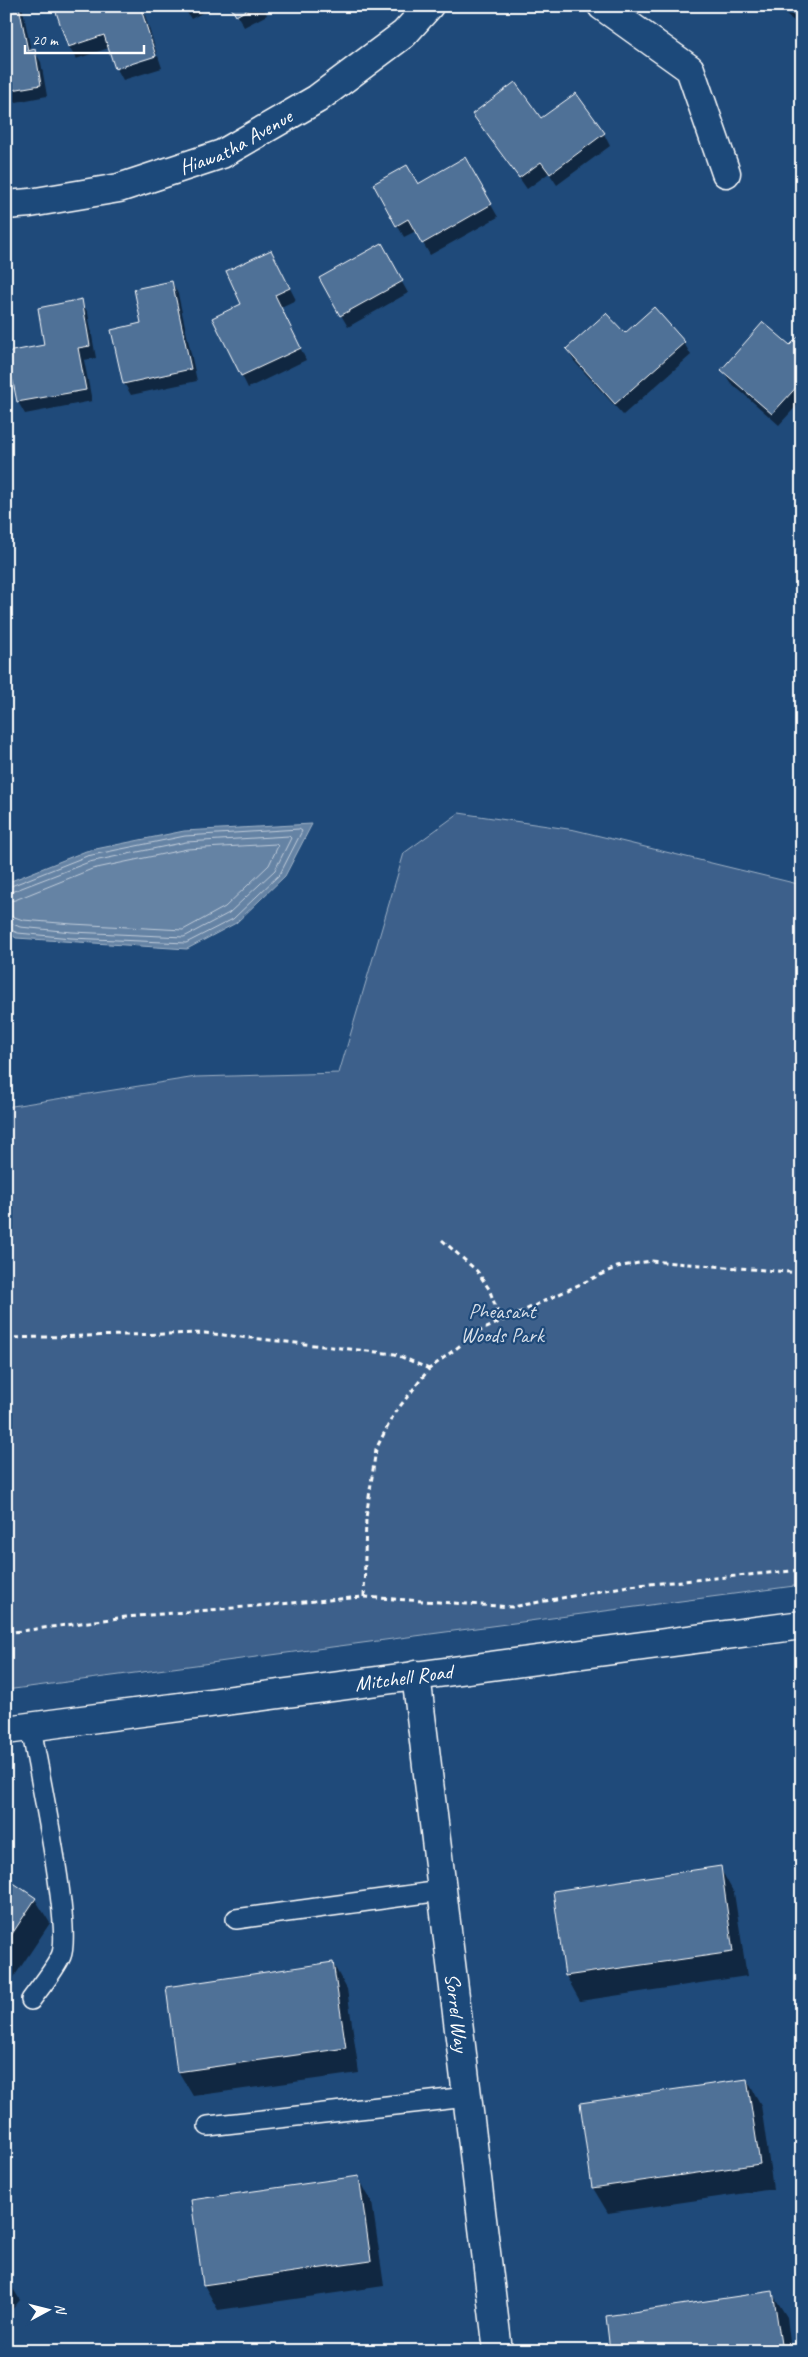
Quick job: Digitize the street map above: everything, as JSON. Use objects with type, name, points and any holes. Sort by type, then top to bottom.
[{"type":"street","name":"Hiawatha Avenue","points":[[6,204],[30,203],[119,188],[222,154],[317,99],[404,34],[429,6]]},
{"type":"street","points":[[602,6],[690,70],[726,173]]},
{"type":"street","name":"Mitchell Road","points":[[18,1728],[802,1625]]},
{"type":"street","name":"Sorrel Way","points":[[416,1675],[498,2351]]},
{"type":"lane","points":[[18,1728],[61,1907],[64,1941],[61,1955],[31,2000]]},
{"type":"lane","points":[[236,1919],[441,1891]]},
{"type":"lane","points":[[208,2126],[467,2097]]},
{"type":"path","points":[[442,1240],[477,1271],[489,1289],[501,1321]]},
{"type":"path","points":[[364,1597],[366,1518],[376,1449],[394,1414],[429,1369],[478,1332],[617,1267],[650,1261],[802,1273]]},
{"type":"path","points":[[6,1338],[205,1333],[395,1354],[429,1369]]},
{"type":"path","points":[[6,1633],[126,1617],[364,1597],[512,1607],[628,1586],[802,1570]]},
{"type":"green space","name":"Pheasant Woods Park","points":[[459,813],[575,830],[802,885],[802,1585],[6,1690],[6,1107],[196,1077],[339,1073],[404,853]]},
{"type":"water","points":[[312,824],[285,876],[236,923],[187,949],[16,938],[6,931],[6,883],[86,851],[184,831]]},
{"type":"building","points":[[6,6],[19,6],[28,51],[35,49],[41,85],[6,91]]},
{"type":"building","points":[[54,6],[140,6],[156,56],[115,69],[104,35],[68,47]]},
{"type":"building","points":[[230,6],[254,6],[236,16]]},
{"type":"building","points":[[782,6],[802,6],[802,21]]},
{"type":"building","points":[[515,82],[541,118],[576,93],[605,133],[550,174],[541,162],[519,178],[472,114]]},
{"type":"building","points":[[465,157],[492,204],[422,244],[408,219],[396,226],[373,184],[407,165],[418,184]]},
{"type":"building","points":[[382,243],[403,281],[340,316],[319,278]]},
{"type":"building","points":[[271,250],[290,288],[275,295],[301,348],[241,376],[212,318],[241,304],[226,271]]},
{"type":"building","points":[[172,281],[191,369],[123,384],[111,330],[141,323],[134,289]]},
{"type":"building","points":[[82,299],[90,346],[78,348],[86,390],[17,402],[7,352],[44,345],[38,308]]},
{"type":"building","points":[[654,307],[685,342],[615,404],[566,349],[606,313],[625,333]]},
{"type":"building","points":[[763,322],[790,345],[802,333],[802,381],[772,414],[721,370]]},
{"type":"building","points":[[721,1866],[733,1952],[565,1976],[553,1891]]},
{"type":"building","points":[[6,1878],[36,1898],[6,1943]]},
{"type":"building","points":[[333,1962],[346,2048],[177,2072],[166,1987]]},
{"type":"building","points":[[747,2079],[760,2164],[592,2188],[580,2103]]},
{"type":"building","points":[[359,2176],[371,2261],[203,2285],[191,2200]]},
{"type":"building","points":[[773,2291],[782,2351],[610,2351],[606,2316]]}]
